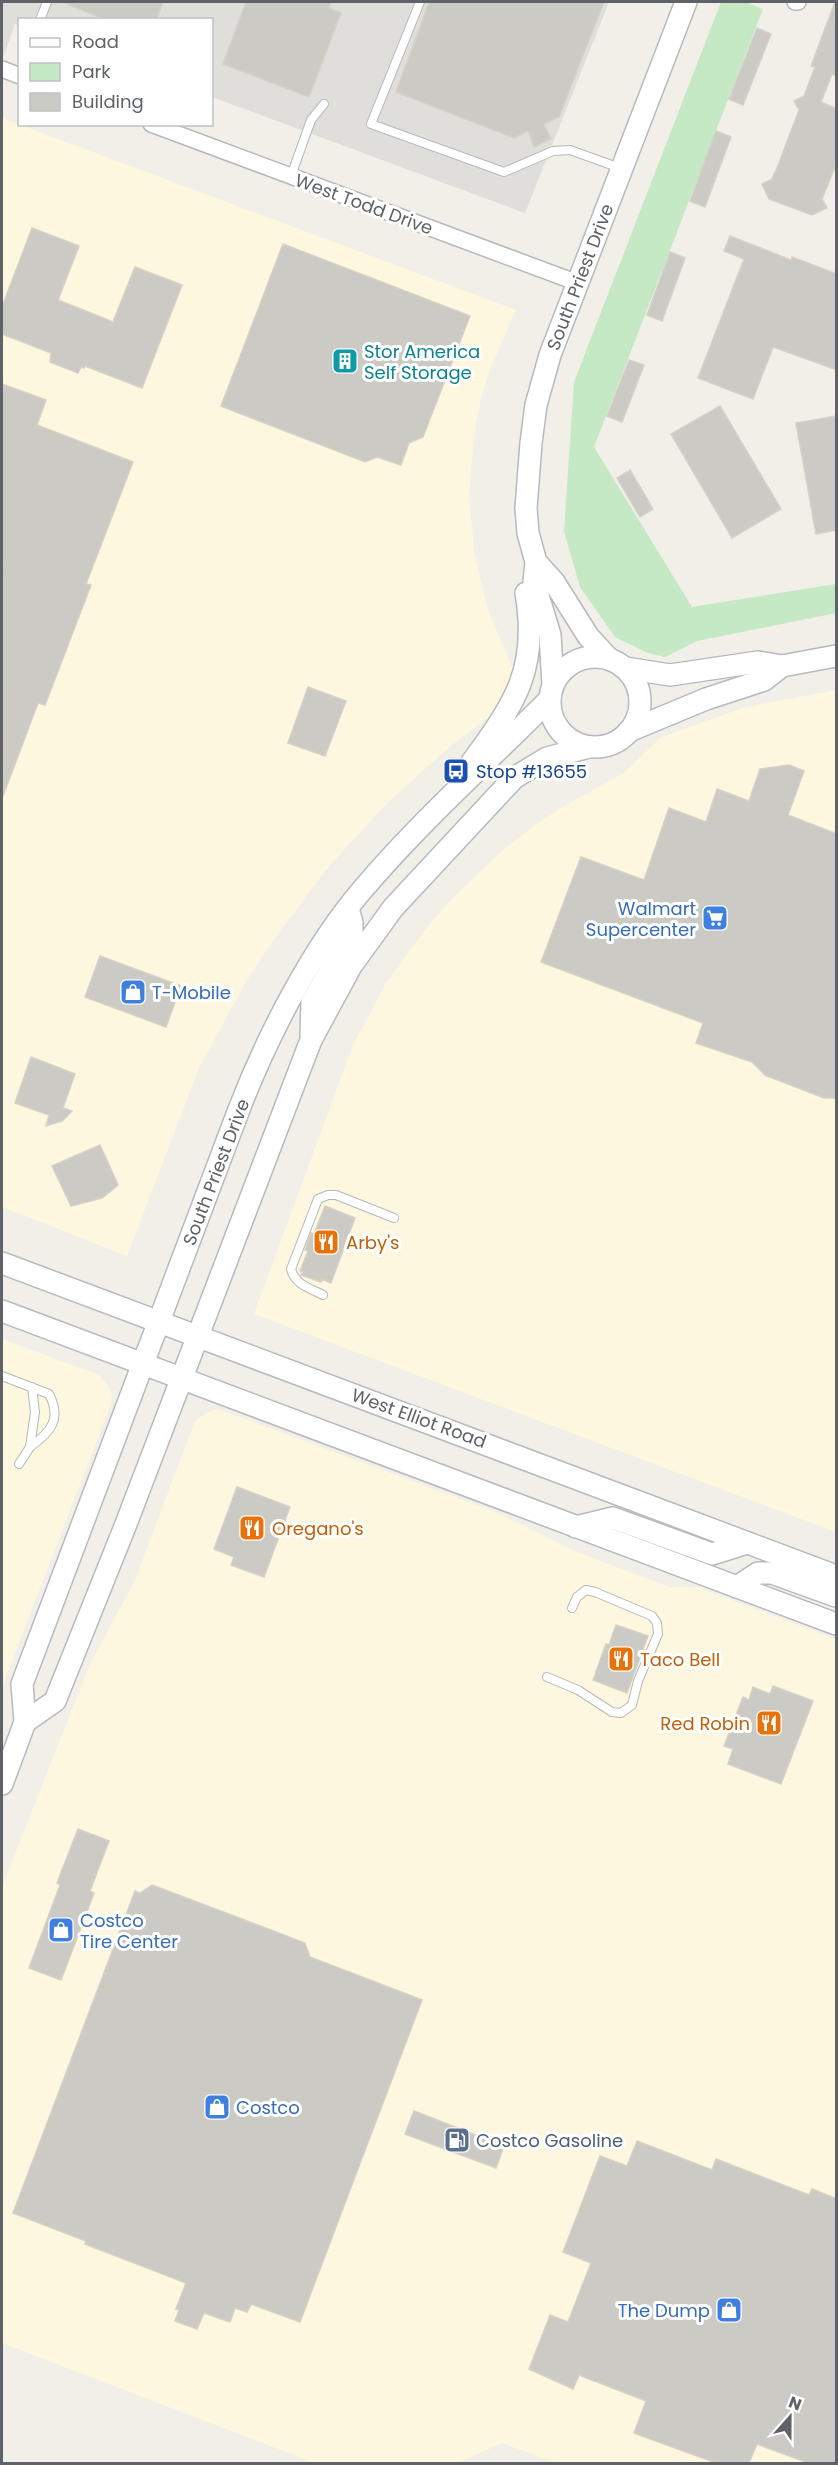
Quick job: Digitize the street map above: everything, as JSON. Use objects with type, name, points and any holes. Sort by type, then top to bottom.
[{"type":"main road","name":"South Priest Drive","points":[[2,1784],[25,1722],[22,1684],[263,1053],[330,934],[362,890],[551,693],[550,635],[534,582],[536,562],[528,533],[526,508],[536,405],[550,355],[686,2]]},
{"type":"main road","points":[[438,811],[509,711],[522,682],[528,659],[530,620],[524,583],[528,533]]},
{"type":"main road","name":"South Priest Drive","points":[[536,562],[554,582],[588,636],[617,664]]},
{"type":"main road","points":[[589,747],[565,736],[556,725],[551,713],[551,693],[559,673],[576,661],[596,657],[617,664],[670,675],[758,662],[782,666],[837,656]]},
{"type":"main road","points":[[25,1722],[55,1701],[183,1378],[311,1040],[351,966],[381,923],[425,872],[514,778],[547,758],[589,747],[604,747],[618,741],[629,731],[637,719],[640,706],[639,692],[634,679],[617,664]]},
{"type":"main road","points":[[629,731],[706,699],[764,680],[782,666]]},
{"type":"main road","points":[[311,1040],[312,1002],[343,952],[352,932],[348,909]]},
{"type":"main road","name":"West Elliot Road","points":[[2,1263],[837,1576]]},
{"type":"main road","points":[[2,1311],[837,1624]]},
{"type":"main road","points":[[576,1527],[613,1518],[711,1554],[747,1543]]},
{"type":"main road","points":[[737,1587],[758,1573],[772,1573],[837,1596]]},
{"type":"street","points":[[2,69],[18,75]]},
{"type":"street","name":"West Todd Drive","points":[[159,126],[578,283]]},
{"type":"lane","points":[[41,18],[47,2]]},
{"type":"lane","points":[[420,2],[371,124],[504,172],[553,150],[570,150],[622,168]]},
{"type":"lane","points":[[291,176],[311,120],[324,104]]},
{"type":"lane","points":[[323,1295],[298,1282],[293,1277],[291,1269],[318,1199],[328,1194],[336,1195],[394,1218]]},
{"type":"lane","points":[[2,1376],[49,1394],[55,1405],[56,1414],[48,1435],[30,1447],[19,1464]]},
{"type":"lane","points":[[30,1447],[35,1412],[32,1387]]},
{"type":"lane","points":[[547,1677],[578,1690],[612,1712],[621,1713],[632,1705],[638,1681],[658,1634],[657,1623],[652,1616],[595,1592],[586,1590],[581,1593],[572,1608]]},
{"type":"shaded area","points":[[2,2],[609,2],[525,213],[213,97],[213,18],[18,18],[18,26],[15,24],[2,61]]},
{"type":"shaded area","points":[[2,118],[18,124],[18,126],[23,126],[516,310],[491,367],[481,398],[475,429],[469,492],[474,552],[488,610],[525,690],[453,744],[386,804],[325,871],[270,945],[244,985],[199,1068],[127,1256],[2,1207]]},
{"type":"shaded area","points":[[836,690],[836,1532],[254,1314],[353,1045],[386,983],[428,926],[451,900],[503,850],[531,828],[561,808],[624,773],[661,737],[746,707]]},
{"type":"shaded area","points":[[2,1339],[99,1375],[108,1385],[112,1395],[110,1407],[2,1687]]},
{"type":"shaded area","points":[[218,1409],[496,1512],[577,1552],[669,1587],[697,1587],[836,1639],[836,2463],[557,2463],[502,2443],[458,2463],[315,2463],[2,2343],[2,1887],[90,1664],[135,1580],[190,1434],[197,1419]]},
{"type":"green space","points":[[721,2],[745,2],[763,9],[594,447],[692,607],[836,584],[836,613],[697,641],[665,657],[648,653],[615,637],[580,587],[564,531],[574,382]]},
{"type":"building","points":[[62,2],[163,2],[157,18],[101,18]]},
{"type":"building","points":[[246,2],[331,2],[329,8],[341,13],[309,97],[223,64]]},
{"type":"building","points":[[429,2],[604,2],[559,117],[544,124],[551,139],[534,147],[528,131],[514,138],[396,92]]},
{"type":"building","points":[[835,2],[837,76],[832,74],[821,102],[837,109],[837,162],[822,199],[827,208],[812,215],[769,199],[762,184],[772,179],[777,168],[799,110],[794,101],[804,96],[815,67],[811,66]]},
{"type":"building","points":[[757,28],[771,34],[743,105],[729,99]]},
{"type":"building","points":[[716,131],[731,137],[705,207],[690,201]]},
{"type":"building","points":[[32,228],[79,246],[58,300],[113,322],[135,267],[182,285],[142,388],[85,366],[81,367],[78,373],[50,362],[51,353],[2,334],[2,307]]},
{"type":"building","points":[[730,236],[791,260],[792,257],[837,274],[837,370],[773,347],[753,399],[698,378],[744,259],[724,251]]},
{"type":"building","name":"Stor America Self Storage","points":[[283,244],[470,316],[423,437],[409,443],[401,465],[377,457],[365,462],[221,406]]},
{"type":"building","points":[[670,252],[685,258],[662,321],[647,315]]},
{"type":"building","points":[[629,360],[644,365],[622,422],[607,416]]},
{"type":"building","points":[[2,384],[46,400],[37,425],[133,462],[86,584],[91,585],[45,705],[38,703],[3,796]]},
{"type":"building","points":[[720,406],[781,509],[732,538],[671,434]]},
{"type":"building","points":[[837,416],[837,530],[816,534],[796,423]]},
{"type":"building","points":[[630,470],[653,509],[640,517],[617,478]]},
{"type":"building","points":[[308,687],[346,701],[325,756],[288,743]]},
{"type":"building","name":"Walmart Supercenter","points":[[789,765],[804,771],[788,815],[837,834],[837,1098],[824,1098],[765,1075],[752,1062],[696,1043],[703,1023],[541,962],[581,857],[644,880],[669,808],[706,822],[717,789],[749,801],[760,769]]},
{"type":"building","name":"T-Mobile","points":[[100,956],[181,986],[166,1027],[85,997]]},
{"type":"building","points":[[31,1057],[75,1074],[63,1108],[72,1111],[62,1121],[46,1126],[49,1115],[15,1103]]},
{"type":"building","points":[[100,1145],[118,1185],[102,1198],[71,1206],[52,1166]]},
{"type":"building","name":"Arby's","points":[[325,1206],[355,1218],[331,1283],[301,1275],[303,1271],[300,1271],[308,1251],[305,1250],[311,1233],[314,1234]]},
{"type":"building","name":"Oregano's","points":[[237,1487],[290,1507],[264,1577],[231,1565],[234,1557],[214,1549]]},
{"type":"building","points":[[616,1625],[648,1636],[627,1693],[593,1680],[606,1644],[609,1645]]},
{"type":"building","name":"Red Robin","points":[[773,1686],[813,1701],[781,1784],[728,1764],[733,1749],[724,1746],[743,1697],[749,1700],[753,1687],[770,1694]]},
{"type":"building","name":"Costco Tire Center","points":[[78,1829],[109,1841],[90,1891],[94,1893],[61,1980],[29,1968],[60,1885],[57,1883]]},
{"type":"building","name":"Costco","points":[[152,1885],[305,1943],[310,1957],[422,2000],[300,2322],[251,2304],[247,2312],[235,2308],[230,2322],[204,2313],[197,2329],[175,2321],[179,2310],[176,2309],[186,2283],[13,2213],[135,1891],[140,1893]]},
{"type":"building","name":"Costco Gasoline","points":[[414,2111],[504,2146],[496,2168],[405,2134]]},
{"type":"building","points":[[637,2141],[712,2170],[716,2159],[809,2195],[812,2189],[837,2199],[837,2463],[808,2463],[757,2444],[749,2463],[716,2463],[634,2433],[646,2401],[579,2375],[573,2389],[529,2369],[550,2315],[568,2322],[591,2263],[563,2252],[600,2156],[627,2166]]},
{"type":"place","name":"Stor America Self Storage","points":[[345,361]]},
{"type":"place","name":"Stop #13655","points":[[456,771]]},
{"type":"place","name":"Walmart Supercenter","points":[[715,918]]},
{"type":"place","name":"T-Mobile","points":[[133,992]]},
{"type":"place","name":"Arby's","points":[[326,1242]]},
{"type":"place","name":"Oregano's","points":[[252,1528]]},
{"type":"place","name":"Taco Bell","points":[[621,1659]]},
{"type":"place","name":"Red Robin","points":[[769,1723]]},
{"type":"place","name":"Costco Tire Center","points":[[61,1930]]},
{"type":"place","name":"Costco","points":[[217,2107]]},
{"type":"place","name":"Costco Gasoline","points":[[457,2140]]},
{"type":"place","name":"The Dump","points":[[729,2310]]}]
